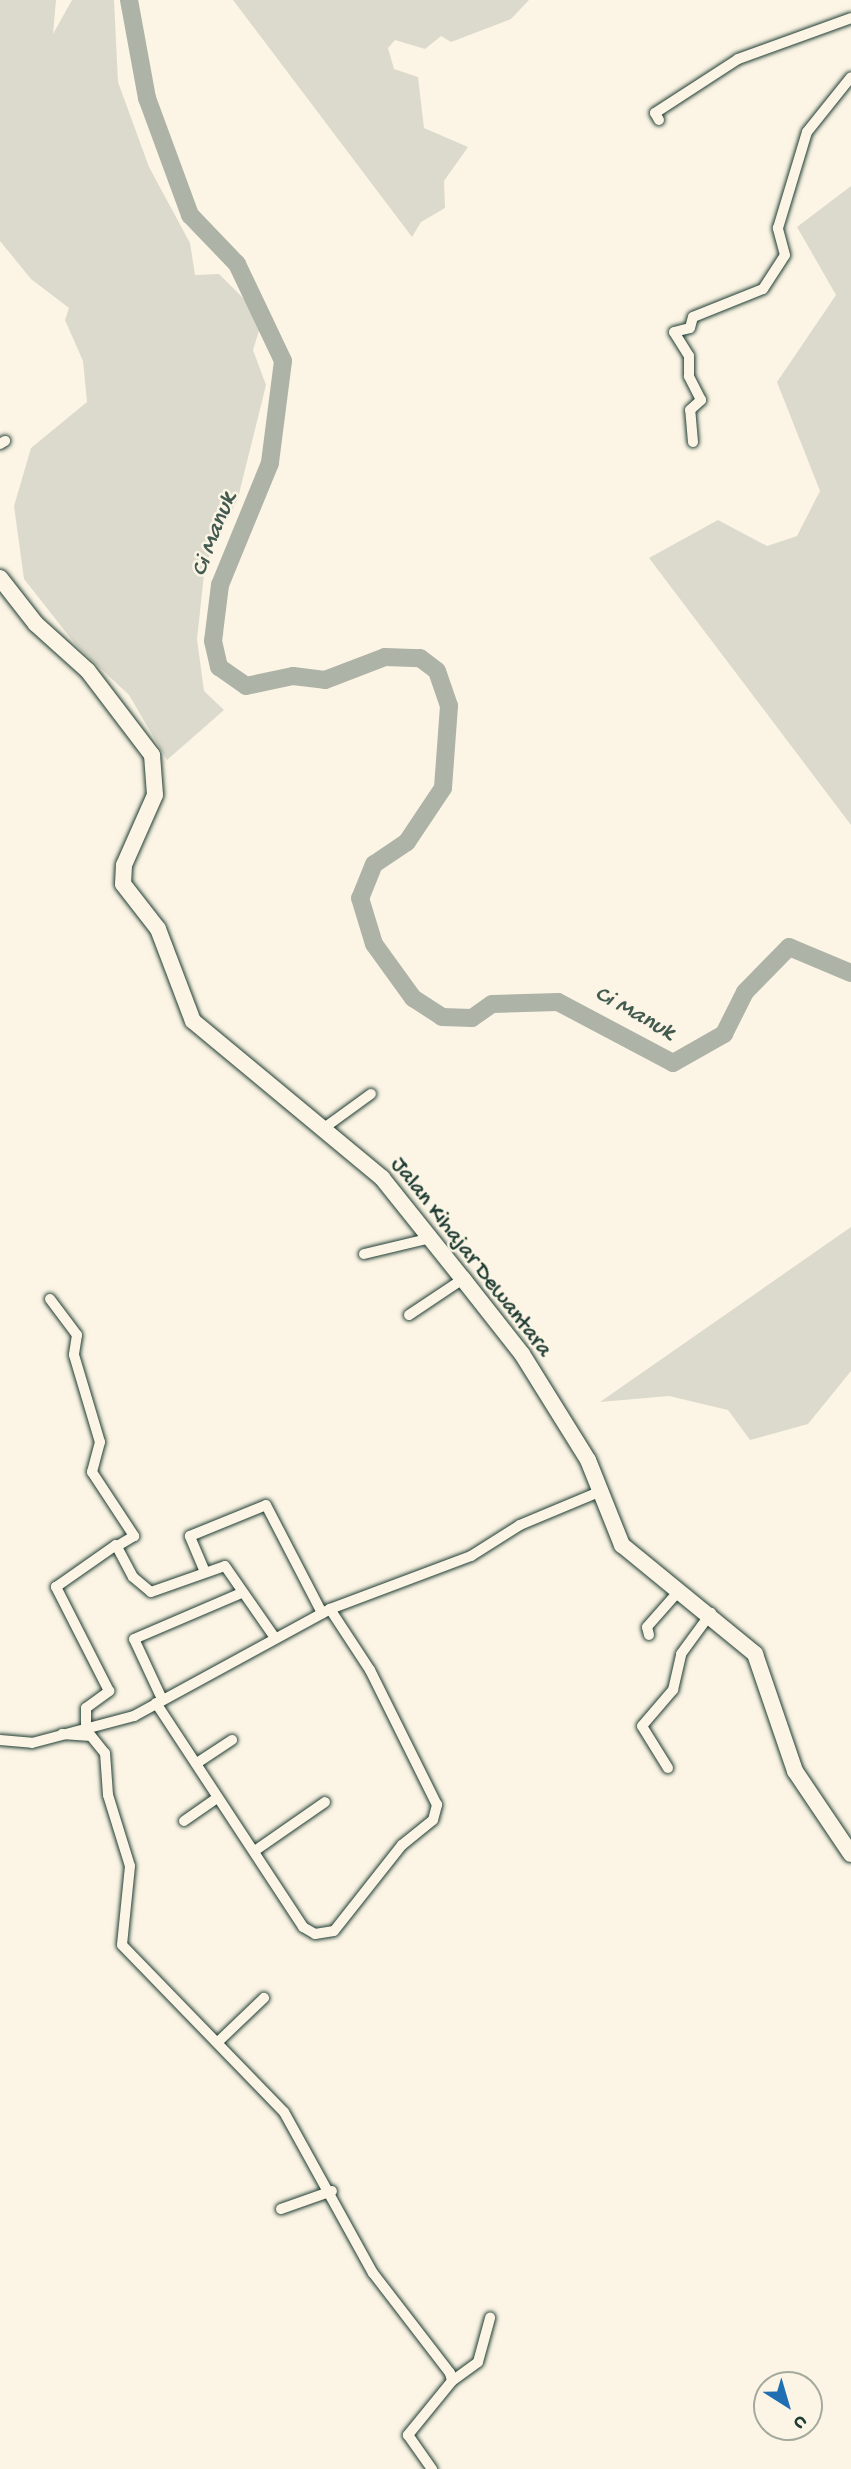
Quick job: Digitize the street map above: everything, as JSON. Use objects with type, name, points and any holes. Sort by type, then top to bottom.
[{"type":"main road","name":"Jalan Kihajar Dewantara","points":[[0,578],[36,624],[104,690],[152,755],[155,795],[124,865],[123,884],[158,929],[187,1012],[208,1038],[324,1128],[390,1187],[431,1238],[522,1354],[588,1460],[622,1545],[678,1592],[712,1613],[755,1654],[795,1771],[851,1854]]},
{"type":"street","points":[[659,120],[654,113],[738,59],[851,18]]},
{"type":"street","points":[[693,442],[690,410],[701,400],[689,376],[689,356],[674,332],[690,328],[693,317],[764,288],[785,255],[778,228],[807,132],[851,77]]},
{"type":"street","points":[[324,1128],[371,1094]]},
{"type":"street","points":[[364,1254],[431,1238]]},
{"type":"street","points":[[408,1315],[463,1279]]},
{"type":"street","points":[[50,1299],[77,1335],[74,1355],[100,1442],[92,1472],[134,1536],[56,1587],[109,1693],[86,1708],[86,1731]]},
{"type":"street","points":[[0,1740],[32,1743],[61,1734],[86,1731],[159,1701],[326,1611],[471,1556],[520,1525],[599,1492]]},
{"type":"street","points":[[205,1572],[190,1535],[266,1505],[326,1611],[427,1774],[436,1813],[390,1858],[348,1919],[324,1933],[303,1927],[256,1850],[217,1798],[159,1701],[135,1638],[239,1594]]},
{"type":"street","points":[[118,1545],[132,1577],[151,1592],[225,1566],[239,1594],[275,1638]]},
{"type":"street","points":[[649,1635],[647,1627],[678,1592]]},
{"type":"street","points":[[668,1768],[642,1726],[673,1690],[681,1654],[712,1613]]},
{"type":"street","points":[[61,1734],[91,1736],[105,1753],[108,1795],[130,1866],[122,1945],[220,2040],[284,2112],[332,2191],[373,2273],[452,2381]]},
{"type":"street","points":[[197,1763],[232,1740]]},
{"type":"street","points":[[184,1821],[217,1798]]},
{"type":"street","points":[[256,1850],[325,1802]]},
{"type":"street","points":[[220,2040],[264,1998]]},
{"type":"street","points":[[281,2209],[332,2191]]},
{"type":"street","points":[[432,2469],[408,2435],[452,2381],[478,2362],[490,2318]]},
{"type":"shaded area","points":[[0,0],[56,0],[53,34],[72,0],[114,0],[118,82],[149,167],[190,243],[195,275],[219,274],[263,318],[253,350],[266,385],[238,498],[205,565],[197,639],[204,691],[224,710],[167,760],[129,695],[76,645],[24,579],[14,506],[31,448],[87,402],[83,361],[65,320],[69,308],[31,279],[0,241]]},
{"type":"shaded area","points":[[233,0],[529,0],[511,19],[451,42],[441,36],[425,49],[395,40],[388,48],[394,69],[418,77],[424,128],[468,147],[444,181],[445,208],[421,222],[412,237]]},
{"type":"shaded area","points":[[851,186],[851,825],[649,558],[718,520],[767,546],[797,536],[820,491],[777,382],[836,295],[797,227]]},
{"type":"shaded area","points":[[851,1227],[851,1371],[808,1424],[750,1440],[728,1410],[669,1396],[600,1402]]},
{"type":"waterway","name":"Ci Manuk","points":[[129,0],[147,98],[190,215],[237,264],[283,361],[270,463],[220,585],[213,641],[219,667],[246,686],[293,676],[325,680],[385,657],[420,658],[437,671],[449,706],[443,788],[407,842],[374,864],[360,898],[374,944],[413,998],[442,1017],[472,1018],[492,1004],[558,1002],[673,1063],[724,1034],[745,992],[789,947],[851,973]]}]
